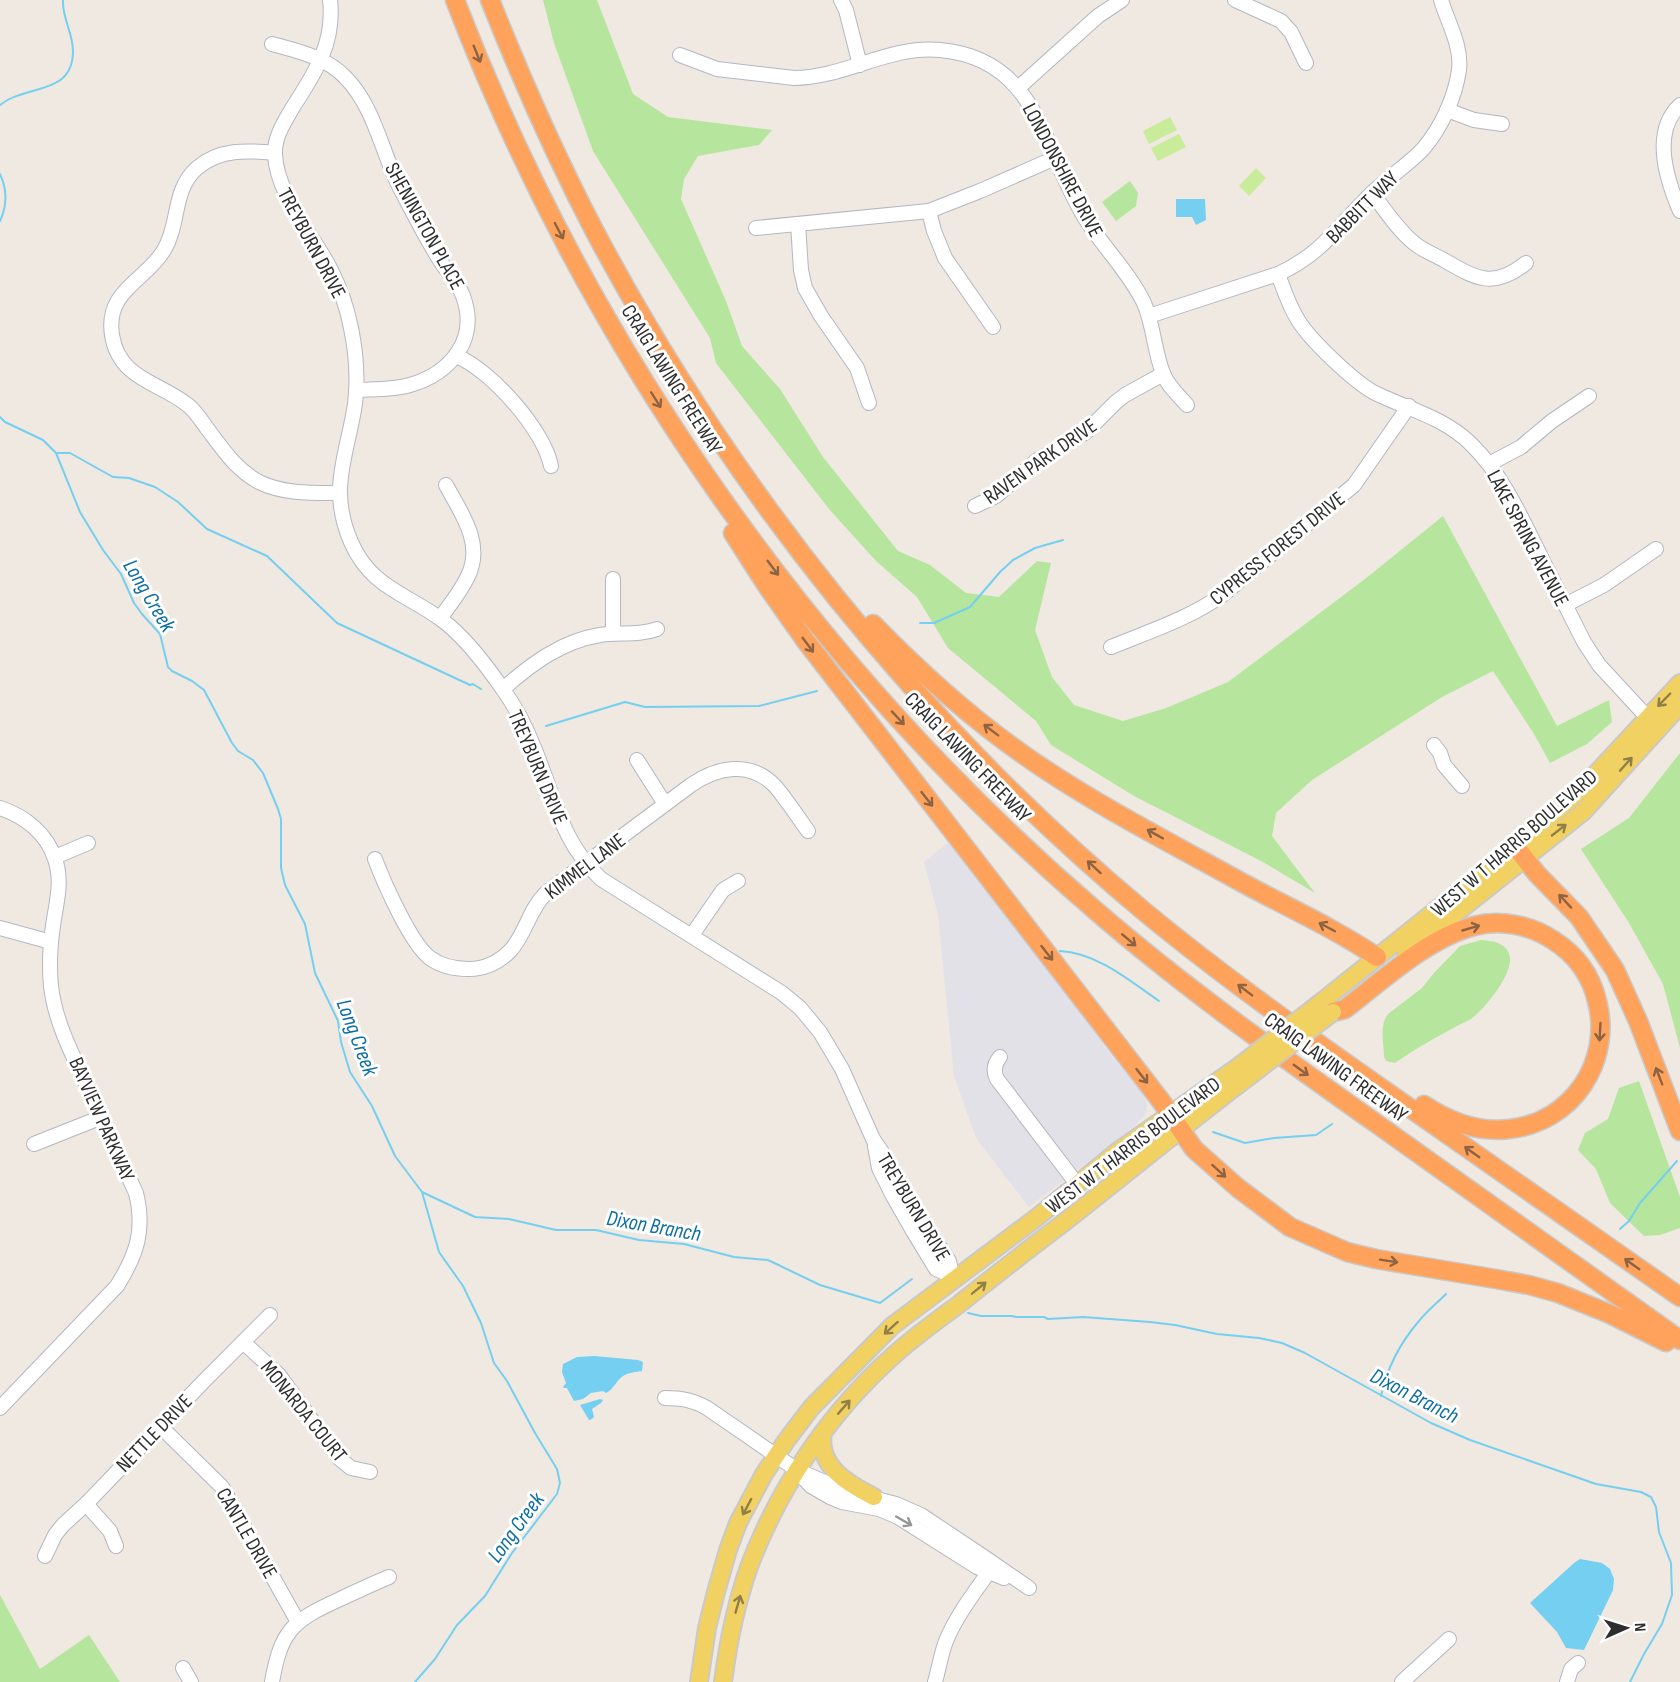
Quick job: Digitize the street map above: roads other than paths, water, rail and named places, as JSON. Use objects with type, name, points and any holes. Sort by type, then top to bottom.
[{"type":"highway","name":"CRAIG LAWING FREEWAY","points":[[455,0],[504,117],[551,216],[609,323],[690,452],[748,536],[794,596],[895,715],[1011,834],[1146,954],[1217,1010],[1680,1340]]},
{"type":"highway","name":"CRAIG LAWING FREEWAY","points":[[489,0],[547,135],[590,221],[623,282],[701,412],[779,523],[847,611],[931,707],[1060,837],[1145,912],[1202,957],[1293,1027],[1680,1297]]},
{"type":"highway","points":[[690,452],[722,516],[805,640],[1076,990],[1194,1149],[1256,1203],[1290,1227],[1347,1252],[1528,1285],[1558,1293],[1610,1314],[1680,1349]]},
{"type":"highway","points":[[779,523],[870,621],[928,679],[1023,754],[1095,801],[1349,939],[1377,957]]},
{"type":"highway","points":[[1520,852],[1537,874],[1580,917],[1615,970],[1638,1021],[1680,1131]]},
{"type":"highway","points":[[1327,1007],[1345,1009],[1432,945],[1461,930],[1487,924],[1520,926],[1550,938],[1571,954],[1590,981],[1598,1002],[1601,1022],[1598,1053],[1593,1067],[1586,1082],[1575,1096],[1551,1116],[1536,1124],[1508,1130],[1475,1128],[1438,1114],[1398,1088],[1379,1086]]},
{"type":"main road","name":"WEST W T HARRIS BOULEVARD","points":[[1327,1007],[1377,957],[1520,852],[1583,812],[1654,722],[1680,683]]},
{"type":"main road","name":"WEST W T HARRIS BOULEVARD","points":[[1654,722],[1680,705]]},
{"type":"main road","name":"WEST W T HARRIS BOULEVARD","points":[[723,1682],[730,1635],[749,1568],[771,1517],[797,1470],[823,1433],[869,1380],[901,1350],[1088,1204],[1175,1121],[1286,1039],[1520,852]]},
{"type":"main road","name":"WEST W T HARRIS BOULEVARD","points":[[699,1682],[707,1629],[728,1550],[738,1523],[776,1456],[812,1408],[892,1326],[953,1278],[1036,1218],[1118,1151],[1175,1121]]},
{"type":"main road","points":[[901,1350],[917,1320],[948,1297],[953,1290],[953,1278]]},
{"type":"main road","points":[[823,1433],[824,1455],[836,1473],[874,1497]]},
{"type":"street","points":[[330,0],[330,24],[322,60],[285,121],[274,153],[257,151],[221,154],[202,164],[190,175],[180,192],[170,240],[158,260],[130,284],[120,297],[112,318],[112,335],[118,355],[129,370],[189,406],[223,452],[243,471],[260,482],[278,489],[295,492],[339,493]]},
{"type":"street","points":[[841,0],[846,10],[860,65]]},
{"type":"street","points":[[1018,88],[1098,16],[1122,0]]},
{"type":"street","points":[[1235,0],[1281,21],[1291,32],[1306,63]]},
{"type":"street","name":"BABBITT WAY","points":[[1149,316],[1293,268],[1317,251],[1372,193],[1422,149],[1432,137],[1446,110],[1457,80],[1458,49],[1441,0]]},
{"type":"street","name":"SHENINGTON PLACE","points":[[272,44],[322,60],[346,77],[358,93],[404,195],[441,262],[462,292],[466,306],[467,332],[456,356],[434,374],[410,385],[356,390]]},
{"type":"street","name":"LONDONSHIRE DRIVE","points":[[680,55],[717,69],[794,78],[816,76],[913,51],[931,50],[955,52],[997,69],[1018,88],[1033,108],[1084,217],[1139,294],[1149,316],[1163,374],[1187,405]]},
{"type":"street","points":[[1680,105],[1671,116],[1667,126],[1664,148],[1667,177],[1680,211]]},
{"type":"street","points":[[1446,110],[1474,120],[1502,124]]},
{"type":"street","name":"TREYBURN DRIVE","points":[[274,153],[283,190],[328,266],[345,304],[354,342],[356,390],[340,475],[339,493],[345,527],[356,552],[377,579],[440,618],[468,645],[503,689],[536,750],[560,820],[572,843],[601,879],[782,993],[800,1008],[820,1032],[842,1069],[873,1138],[879,1168],[893,1196],[936,1269],[953,1278]]},
{"type":"street","points":[[756,228],[929,211],[1055,158]]},
{"type":"street","points":[[1372,193],[1414,244],[1474,276],[1488,279],[1502,278],[1527,263]]},
{"type":"street","points":[[929,211],[945,258],[993,327]]},
{"type":"street","points":[[798,224],[801,270],[805,288],[821,316],[857,368],[869,403]]},
{"type":"street","name":"LAKE SPRING AVENUE","points":[[1278,274],[1297,319],[1316,343],[1375,393],[1430,416],[1459,434],[1489,464],[1511,496],[1592,654],[1654,722]]},
{"type":"street","points":[[456,356],[479,370],[515,405],[544,445],[551,466]]},
{"type":"street","name":"RAVEN PARK DRIVE","points":[[975,506],[996,495],[1036,461],[1086,432],[1125,395],[1163,374]]},
{"type":"street","points":[[1489,464],[1521,447],[1552,421],[1589,396]]},
{"type":"street","name":"CYPRESS FOREST DRIVE","points":[[1111,647],[1185,617],[1225,593],[1348,492],[1361,477],[1409,406]]},
{"type":"street","points":[[440,618],[467,578],[474,550],[470,531],[446,486]]},
{"type":"street","points":[[1565,605],[1604,585],[1656,549]]},
{"type":"street","points":[[613,579],[613,633]]},
{"type":"street","points":[[503,689],[560,647],[579,639],[613,633],[636,634],[657,630]]},
{"type":"street","points":[[1437,749],[1444,765],[1462,786]]},
{"type":"street","points":[[637,760],[665,804]]},
{"type":"street","name":"KIMMEL LANE","points":[[375,859],[381,875],[421,949],[442,965],[475,969],[488,966],[509,952],[521,936],[539,900],[572,873],[708,774],[728,769],[745,770],[760,775],[775,786],[808,831]]},
{"type":"street","name":"BAYVIEW PARKWAY","points":[[0,808],[32,825],[45,839],[55,857],[59,891],[51,942],[51,987],[56,1011],[65,1037],[137,1198],[140,1228],[135,1253],[117,1286],[0,1408]]},
{"type":"street","points":[[55,857],[88,843]]},
{"type":"street","points":[[692,935],[723,890],[738,881]]},
{"type":"street","points":[[0,928],[51,942]]},
{"type":"street","points":[[1000,1057],[994,1069],[997,1079],[1077,1184]]},
{"type":"street","points":[[34,1144],[102,1117]]},
{"type":"street","name":"NETTLE DRIVE","points":[[45,1556],[55,1535],[270,1315]]},
{"type":"street","name":"MONARDA COURT","points":[[243,1342],[279,1376],[340,1459],[351,1468],[370,1472]]},
{"type":"street","points":[[665,1398],[682,1398],[696,1402],[797,1470],[845,1491],[874,1497],[921,1515],[991,1568]]},
{"type":"street","name":"CANTLE DRIVE","points":[[161,1427],[222,1487],[298,1622]]},
{"type":"street","points":[[797,1470],[811,1486],[830,1497],[842,1502],[879,1509],[893,1515],[977,1567],[991,1568]]},
{"type":"street","points":[[86,1504],[110,1531],[116,1546]]},
{"type":"street","points":[[935,1682],[948,1637],[991,1568]]},
{"type":"street","points":[[272,1682],[280,1647],[298,1622],[318,1609],[389,1577]]},
{"type":"street","points":[[1402,1682],[1449,1639]]},
{"type":"street","points":[[1567,1682],[1570,1669],[1578,1663]]},
{"type":"street","points":[[183,1668],[191,1682]]},
{"type":"water","points":[[1176,199],[1205,199],[1206,220],[1196,225],[1192,217],[1176,217]]},
{"type":"water","points":[[594,1356],[638,1360],[643,1362],[642,1371],[623,1376],[606,1393],[603,1391],[591,1393],[583,1399],[574,1401],[567,1388],[563,1387],[566,1383],[562,1372],[563,1364],[577,1357]]},
{"type":"water","points":[[603,1400],[592,1409],[594,1417],[589,1420],[580,1405]]},
{"type":"water","points":[[1580,1559],[1602,1563],[1610,1569],[1614,1579],[1613,1590],[1584,1650],[1566,1648],[1557,1632],[1530,1603]]},
{"type":"waterway","name":"Long Creek","points":[[0,105],[11,98],[57,82],[65,75],[71,65],[73,51],[63,0]]},
{"type":"waterway","name":"Long Creek","points":[[0,174],[5,198],[0,221]]},
{"type":"waterway","name":"Long Creek","points":[[0,417],[5,422],[43,440],[56,453],[80,512],[121,574],[134,603],[160,634],[168,667],[204,690],[232,743],[238,751],[253,760],[263,773],[281,819],[281,868],[285,885],[305,924],[315,973],[338,1021],[341,1042],[350,1072],[372,1106],[395,1156],[422,1192],[439,1252],[463,1286],[481,1323],[494,1363],[507,1381],[557,1469],[560,1483],[557,1494],[512,1553],[485,1596],[457,1625],[435,1659],[415,1682]]},
{"type":"waterway","points":[[56,453],[70,453],[113,477],[129,478],[155,487],[178,502],[207,529],[267,556],[337,623],[481,689]]},
{"type":"waterway","points":[[920,623],[934,623],[970,607],[1013,560],[1035,548],[1063,540]]},
{"type":"waterway","points":[[546,726],[625,702],[645,707],[759,706],[817,691]]},
{"type":"waterway","points":[[1060,951],[1100,962],[1159,1001]]},
{"type":"waterway","points":[[1213,1132],[1245,1143],[1316,1135],[1332,1124]]},
{"type":"waterway","points":[[1620,1229],[1677,1161]]},
{"type":"waterway","name":"Dixon Branch","points":[[422,1192],[475,1217],[509,1219],[556,1230],[596,1230],[639,1240],[684,1244],[734,1257],[768,1260],[820,1285],[880,1303],[912,1279]]},
{"type":"waterway","points":[[1381,1396],[1395,1356],[1406,1338],[1422,1317],[1446,1294]]},
{"type":"waterway","name":"Dixon Branch","points":[[968,1313],[981,1316],[1044,1317],[1048,1319],[1083,1317],[1150,1322],[1282,1343],[1305,1353],[1431,1423],[1470,1440],[1596,1484],[1641,1492],[1651,1497],[1656,1507],[1659,1532],[1671,1563],[1672,1595],[1662,1624],[1630,1682]]}]
